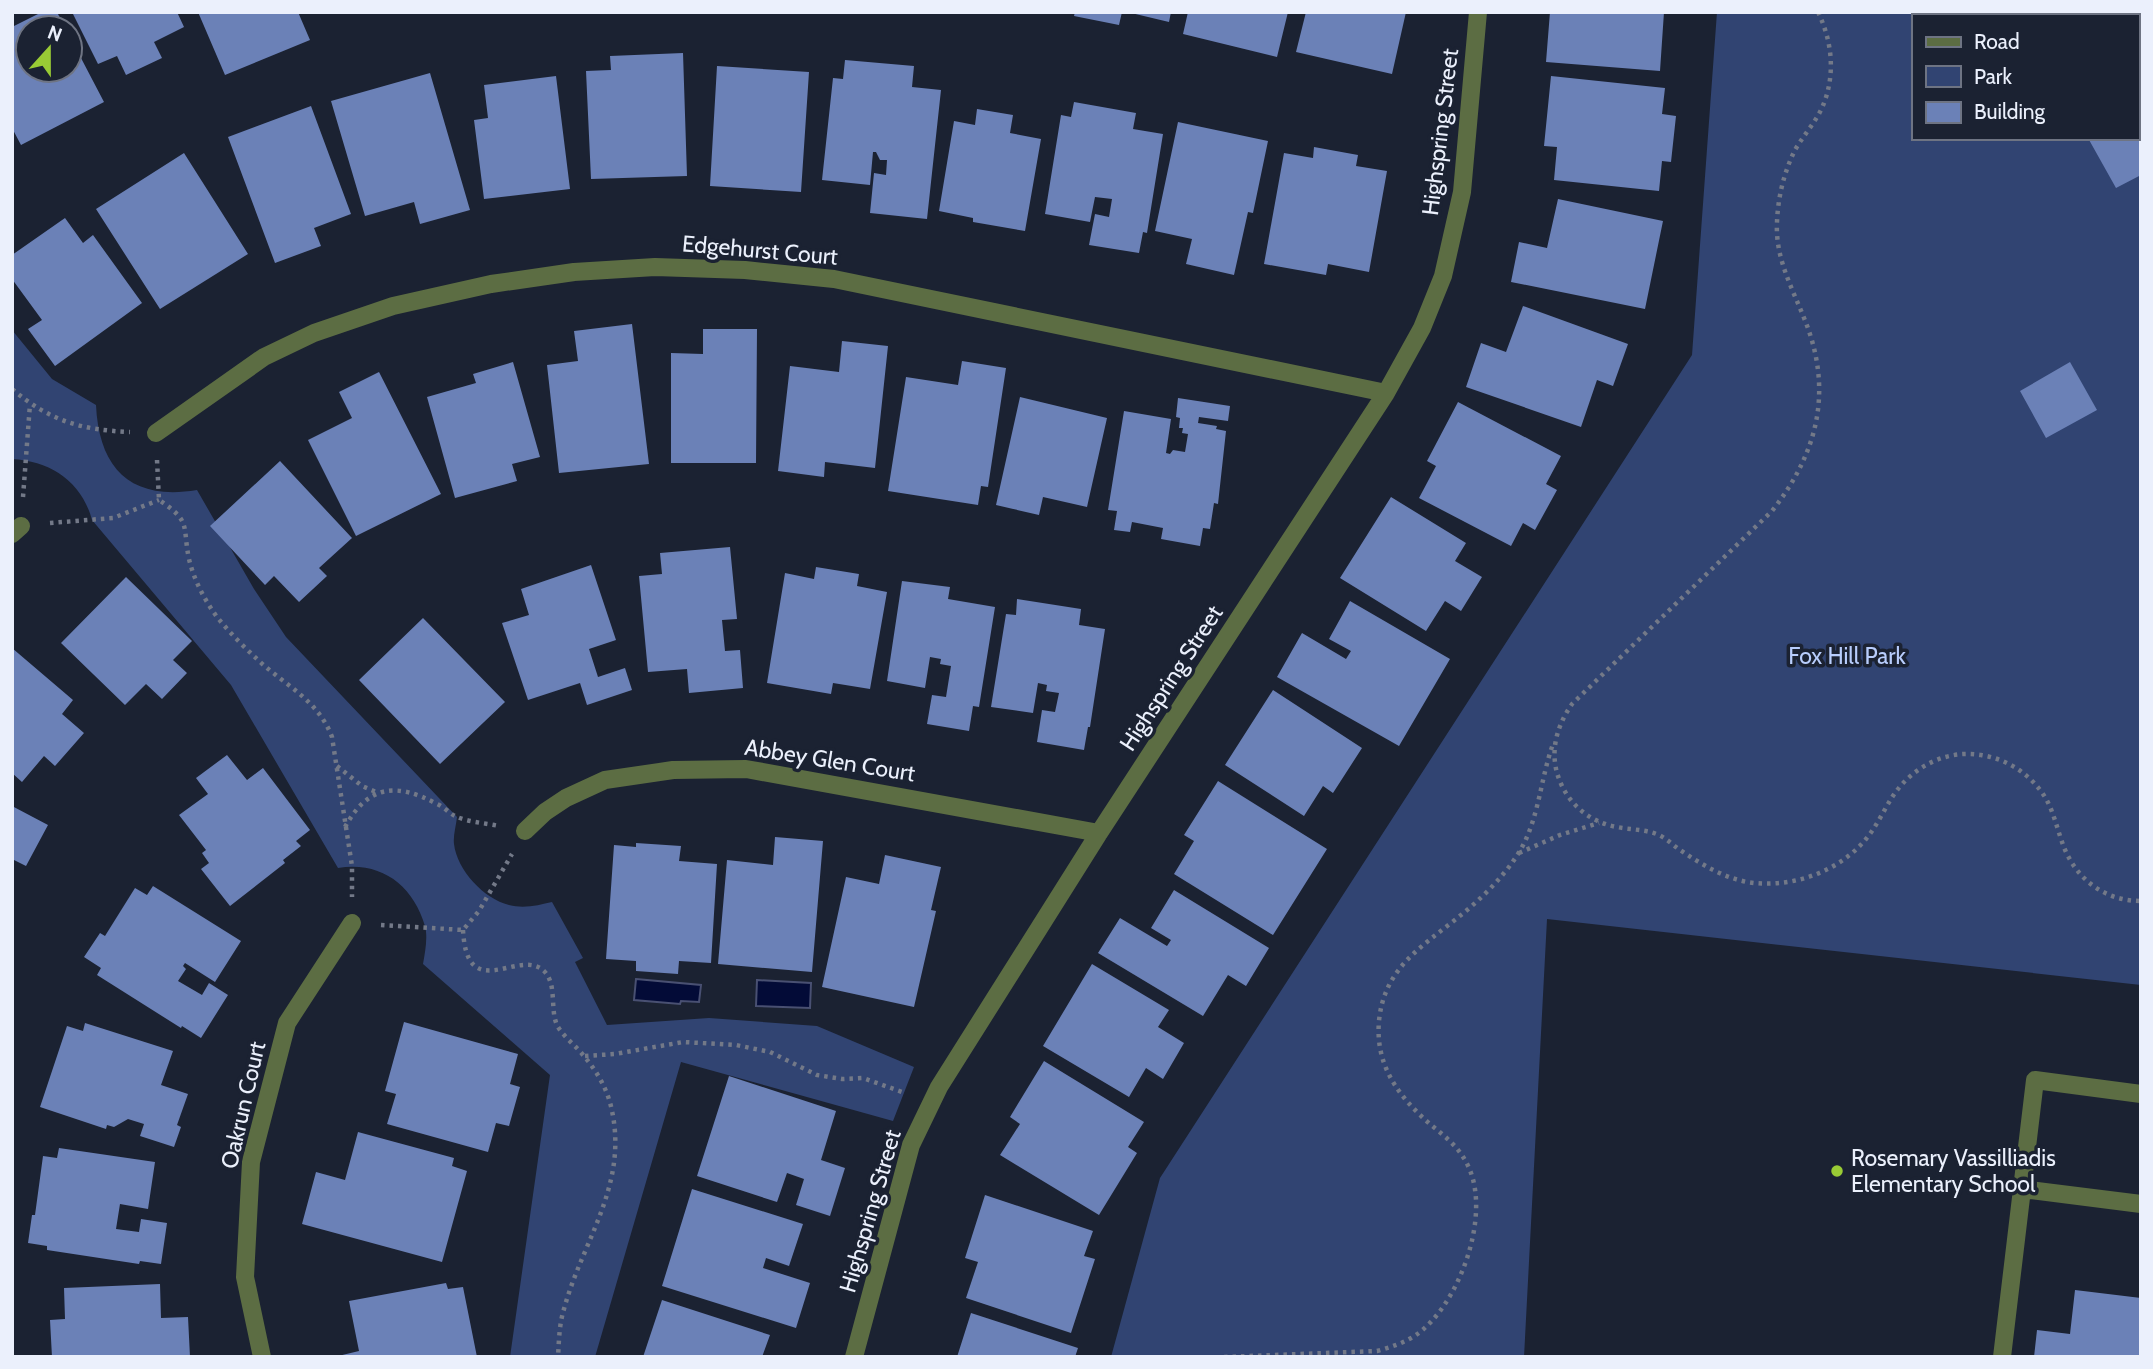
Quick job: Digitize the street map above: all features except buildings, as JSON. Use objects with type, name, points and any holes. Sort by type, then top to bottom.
[{"type":"street","name":"Highspring Street","points":[[854,1357],[911,1145],[939,1087],[1099,834],[1386,393],[1422,328],[1443,276],[1462,192],[1478,12]]},
{"type":"street","name":"Edgehurst Court","points":[[156,433],[264,357],[314,333],[393,306],[491,284],[574,272],[655,267],[745,270],[834,279],[1386,393]]},
{"type":"street","name":"Abbey Glen Court","points":[[525,831],[545,812],[566,798],[605,780],[673,770],[746,768],[1099,834]]},
{"type":"street","name":"Oakrun Court","points":[[262,1357],[244,1277],[251,1162],[288,1023],[352,923]]},
{"type":"street","points":[[2003,1357],[2035,1080],[2141,1094]]},
{"type":"street","points":[[2022,1189],[2141,1204]]},
{"type":"path","points":[[1224,1357],[1377,1351],[1398,1345],[1427,1325],[1452,1291],[1464,1267],[1472,1240],[1474,1181],[1459,1150],[1410,1106],[1395,1088],[1385,1067],[1379,1044],[1379,1021],[1388,988],[1406,959],[1487,892],[1518,854],[1535,816],[1545,770],[1562,719],[1572,704],[1772,511],[1803,465],[1813,439],[1819,411],[1819,383],[1815,353],[1806,323],[1788,283],[1779,254],[1777,223],[1780,193],[1786,171],[1821,109],[1829,86],[1832,61],[1829,39],[1818,12]]},
{"type":"path","points":[[12,389],[30,404],[78,427],[97,431],[156,433],[159,500]]},
{"type":"path","points":[[30,404],[17,530],[113,518],[159,500]]},
{"type":"path","points":[[159,500],[173,509],[182,520],[187,531],[188,556],[202,595],[219,618],[258,660],[296,688],[325,720],[332,737],[352,866],[352,923],[463,930]]},
{"type":"path","points":[[1556,736],[1554,754],[1557,772],[1573,803],[1586,815],[1601,822],[1659,835],[1720,874],[1746,882],[1772,884],[1824,872],[1846,858],[1866,840],[1904,781],[1920,768],[1939,758],[1980,754],[2018,769],[2034,782],[2046,799],[2071,860],[2090,884],[2117,899],[2141,901]]},
{"type":"path","points":[[336,765],[362,786],[376,792]]},
{"type":"path","points":[[345,827],[364,800],[376,792],[390,790],[407,792],[440,805],[457,817],[525,831],[479,911],[463,930],[468,958],[477,967],[495,971],[530,964],[544,970],[551,984],[559,1029],[584,1056],[600,1079],[612,1113],[614,1152],[608,1197],[563,1312],[558,1357]]},
{"type":"path","points":[[1518,854],[1560,835],[1601,822]]},
{"type":"path","points":[[584,1056],[643,1050],[668,1043],[736,1045],[770,1052],[817,1075],[872,1080],[931,1104]]},
{"type":"green space","name":"Fox Hill Park","points":[[1717,12],[2141,12],[2141,985],[1547,919],[1524,1357],[1111,1357],[1160,1178],[1692,355]]},
{"type":"green space","points":[[12,330],[52,379],[96,405],[98,427],[104,447],[123,476],[137,485],[154,490],[197,490],[254,589],[286,637],[457,817],[454,841],[456,854],[473,882],[490,897],[509,905],[526,907],[552,902],[583,958],[575,962],[607,1025],[709,1018],[817,1026],[914,1067],[893,1121],[681,1062],[595,1357],[510,1357],[550,1075],[423,964],[425,926],[420,911],[404,888],[381,872],[368,868],[338,868],[231,685],[92,520],[81,495],[73,485],[52,469],[12,459]]},
{"type":"shaded area","points":[[636,979],[701,985],[699,1002],[681,1001],[680,1004],[634,1000]]},
{"type":"shaded area","points":[[757,980],[811,983],[810,1008],[756,1006]]},
{"type":"place","name":"Rosemary Vassilliadis Elementary School","points":[[1837,1171]]}]
